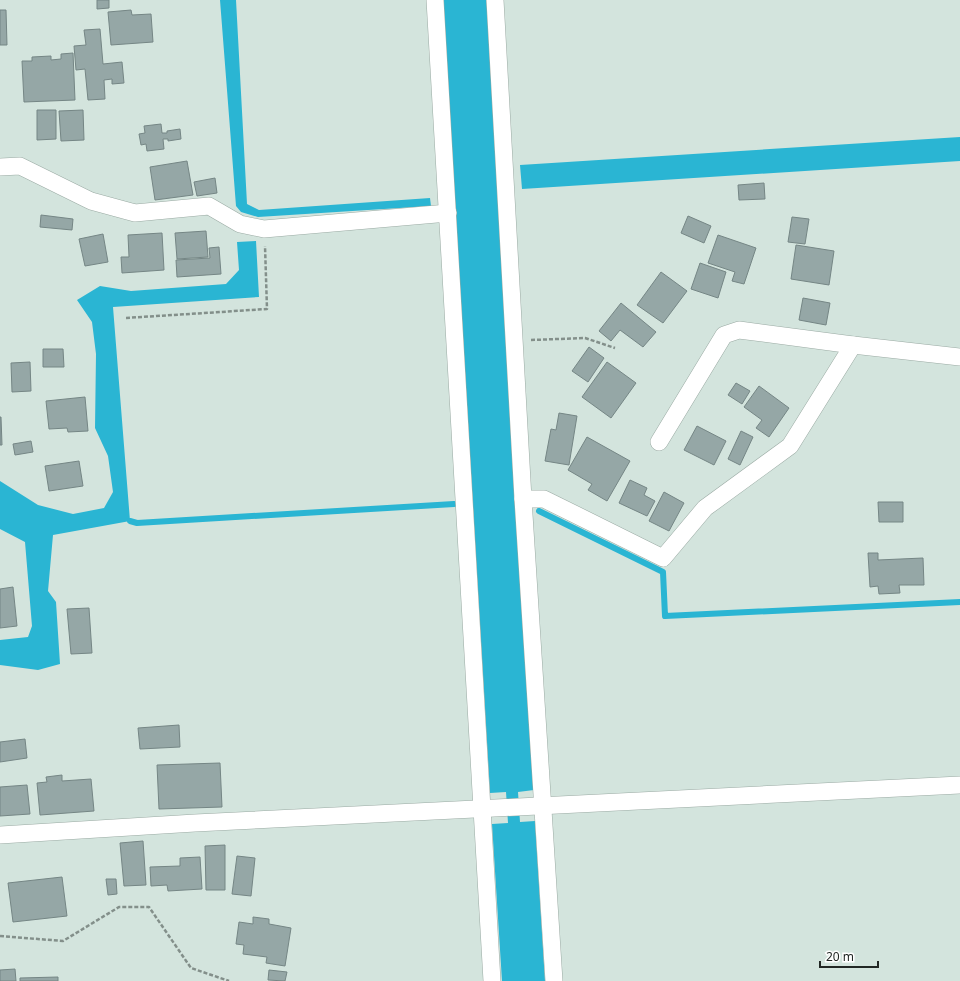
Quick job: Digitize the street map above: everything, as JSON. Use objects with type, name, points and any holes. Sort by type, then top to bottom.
[{"type":"street","points":[[435,0],[492,981]]},
{"type":"street","points":[[495,0],[523,499],[554,981]]},
{"type":"street","points":[[0,167],[20,166],[91,201],[135,212],[209,206],[240,224],[264,229],[448,213]]},
{"type":"street","points":[[659,442],[724,335],[739,330],[960,357]]},
{"type":"street","points":[[523,499],[544,499],[663,558],[705,508],[790,446],[853,345]]},
{"type":"street","points":[[0,834],[960,785]]},
{"type":"path","points":[[126,318],[267,309],[264,229]]},
{"type":"path","points":[[515,341],[585,338],[615,348]]},
{"type":"path","points":[[0,936],[63,941],[119,907],[149,907],[191,968],[229,981]]},
{"type":"water","points":[[220,0],[236,0],[247,204],[259,210],[430,198],[431,206],[258,217],[241,212],[236,206]]},
{"type":"water","points":[[443,0],[487,0],[534,790],[518,792],[520,822],[535,821],[545,981],[502,981],[492,824],[508,823],[506,792],[490,793]]},
{"type":"water","points":[[960,137],[960,161],[522,189],[520,165]]},
{"type":"water","points":[[256,241],[259,297],[113,307],[130,521],[53,535],[48,591],[56,602],[60,664],[38,670],[0,665],[0,640],[28,637],[32,626],[25,542],[0,529],[0,481],[38,505],[73,514],[104,508],[113,492],[108,456],[95,428],[96,354],[92,322],[77,300],[100,286],[131,291],[226,284],[239,270],[237,242]]},
{"type":"building","points":[[97,0],[109,0],[109,8],[97,9]]},
{"type":"building","points":[[0,10],[6,10],[7,45],[0,45]]},
{"type":"building","points":[[131,10],[132,15],[151,14],[153,42],[111,45],[108,12]]},
{"type":"building","points":[[100,29],[103,64],[122,62],[124,83],[112,84],[112,79],[104,80],[105,99],[88,100],[85,69],[76,70],[74,46],[86,45],[84,30]]},
{"type":"building","points":[[73,53],[75,100],[24,102],[22,61],[32,61],[32,57],[51,56],[51,60],[61,59],[61,54]]},
{"type":"building","points":[[37,110],[56,110],[56,139],[37,140]]},
{"type":"building","points":[[83,110],[84,140],[61,141],[59,111]]},
{"type":"building","points":[[161,124],[162,133],[180,129],[181,139],[168,141],[168,139],[163,139],[164,149],[147,151],[146,144],[141,145],[139,134],[145,133],[144,126]]},
{"type":"building","points":[[187,161],[193,195],[155,200],[150,167]]},
{"type":"building","points":[[215,178],[217,193],[197,196],[194,182]]},
{"type":"building","points":[[764,183],[765,199],[739,200],[738,185]]},
{"type":"building","points":[[41,215],[73,219],[72,230],[40,227]]},
{"type":"building","points":[[688,216],[711,226],[704,243],[681,233]]},
{"type":"building","points":[[792,217],[809,219],[805,244],[788,242]]},
{"type":"building","points":[[206,231],[208,257],[177,259],[175,233]]},
{"type":"building","points":[[162,233],[164,270],[122,273],[121,257],[129,257],[128,235]]},
{"type":"building","points":[[103,234],[108,262],[85,266],[79,239]]},
{"type":"building","points":[[718,235],[756,248],[744,284],[732,281],[735,272],[708,263]]},
{"type":"building","points":[[796,245],[834,251],[829,285],[791,279]]},
{"type":"building","points":[[219,247],[221,274],[177,277],[176,260],[210,258],[209,248]]},
{"type":"building","points":[[700,263],[726,272],[718,298],[691,289]]},
{"type":"building","points":[[661,272],[687,291],[663,323],[637,305]]},
{"type":"building","points":[[803,298],[830,303],[826,325],[799,320]]},
{"type":"building","points":[[621,303],[656,332],[643,347],[620,330],[611,341],[599,331]]},
{"type":"building","points":[[589,347],[604,358],[588,382],[572,371]]},
{"type":"building","points":[[43,349],[63,349],[64,367],[43,367]]},
{"type":"building","points":[[30,362],[31,391],[12,392],[11,363]]},
{"type":"building","points":[[607,362],[636,383],[611,418],[582,397]]},
{"type":"building","points":[[736,383],[750,391],[742,404],[728,395]]},
{"type":"building","points":[[759,386],[789,408],[769,437],[756,428],[762,420],[744,407]]},
{"type":"building","points":[[85,397],[88,431],[68,432],[67,428],[49,429],[46,401]]},
{"type":"building","points":[[559,413],[577,416],[569,465],[545,461],[551,429],[556,430]]},
{"type":"building","points":[[1,417],[2,445],[0,445]]},
{"type":"building","points":[[697,426],[726,441],[714,465],[684,450]]},
{"type":"building","points":[[741,431],[753,437],[740,465],[728,459]]},
{"type":"building","points":[[587,437],[630,461],[607,501],[588,490],[592,484],[568,470]]},
{"type":"building","points":[[31,441],[33,452],[15,455],[13,444]]},
{"type":"building","points":[[79,461],[83,486],[49,491],[45,466]]},
{"type":"building","points":[[630,480],[647,488],[644,495],[655,501],[647,516],[619,503]]},
{"type":"building","points":[[664,492],[684,503],[669,531],[649,521]]},
{"type":"building","points":[[878,502],[903,502],[903,522],[879,522]]},
{"type":"building","points":[[868,553],[878,553],[878,560],[923,558],[924,585],[899,585],[900,593],[879,594],[878,586],[870,587]]},
{"type":"building","points":[[13,587],[17,626],[0,628],[0,589]]},
{"type":"building","points":[[89,608],[92,653],[71,654],[67,609]]},
{"type":"building","points":[[179,725],[180,747],[140,749],[138,728]]},
{"type":"building","points":[[25,739],[27,758],[0,762],[0,742]]},
{"type":"building","points":[[220,763],[222,807],[159,809],[157,765]]},
{"type":"building","points":[[62,775],[62,781],[91,779],[94,811],[40,815],[37,783],[47,782],[46,777]]},
{"type":"building","points":[[27,785],[30,814],[0,816],[0,787]]},
{"type":"building","points":[[143,841],[146,885],[124,886],[120,843]]},
{"type":"building","points":[[225,845],[225,890],[206,890],[205,846]]},
{"type":"building","points":[[237,856],[255,858],[251,896],[232,894]]},
{"type":"building","points":[[200,857],[202,889],[168,891],[167,885],[151,886],[150,867],[180,866],[180,858]]},
{"type":"building","points":[[62,877],[67,916],[13,922],[8,883]]},
{"type":"building","points":[[106,879],[116,879],[117,894],[108,895]]},
{"type":"building","points":[[253,917],[269,919],[269,924],[291,928],[285,966],[266,963],[267,957],[243,954],[244,945],[236,944],[239,922],[253,924]]},
{"type":"building","points":[[15,969],[16,981],[0,981],[0,970]]},
{"type":"building","points":[[269,970],[287,972],[285,981],[268,980]]},
{"type":"building","points":[[58,977],[58,981],[20,981],[20,978]]},
{"type":"waterway","points":[[130,521],[137,523],[454,504]]},
{"type":"waterway","points":[[539,511],[663,572],[665,616],[960,602]]}]
